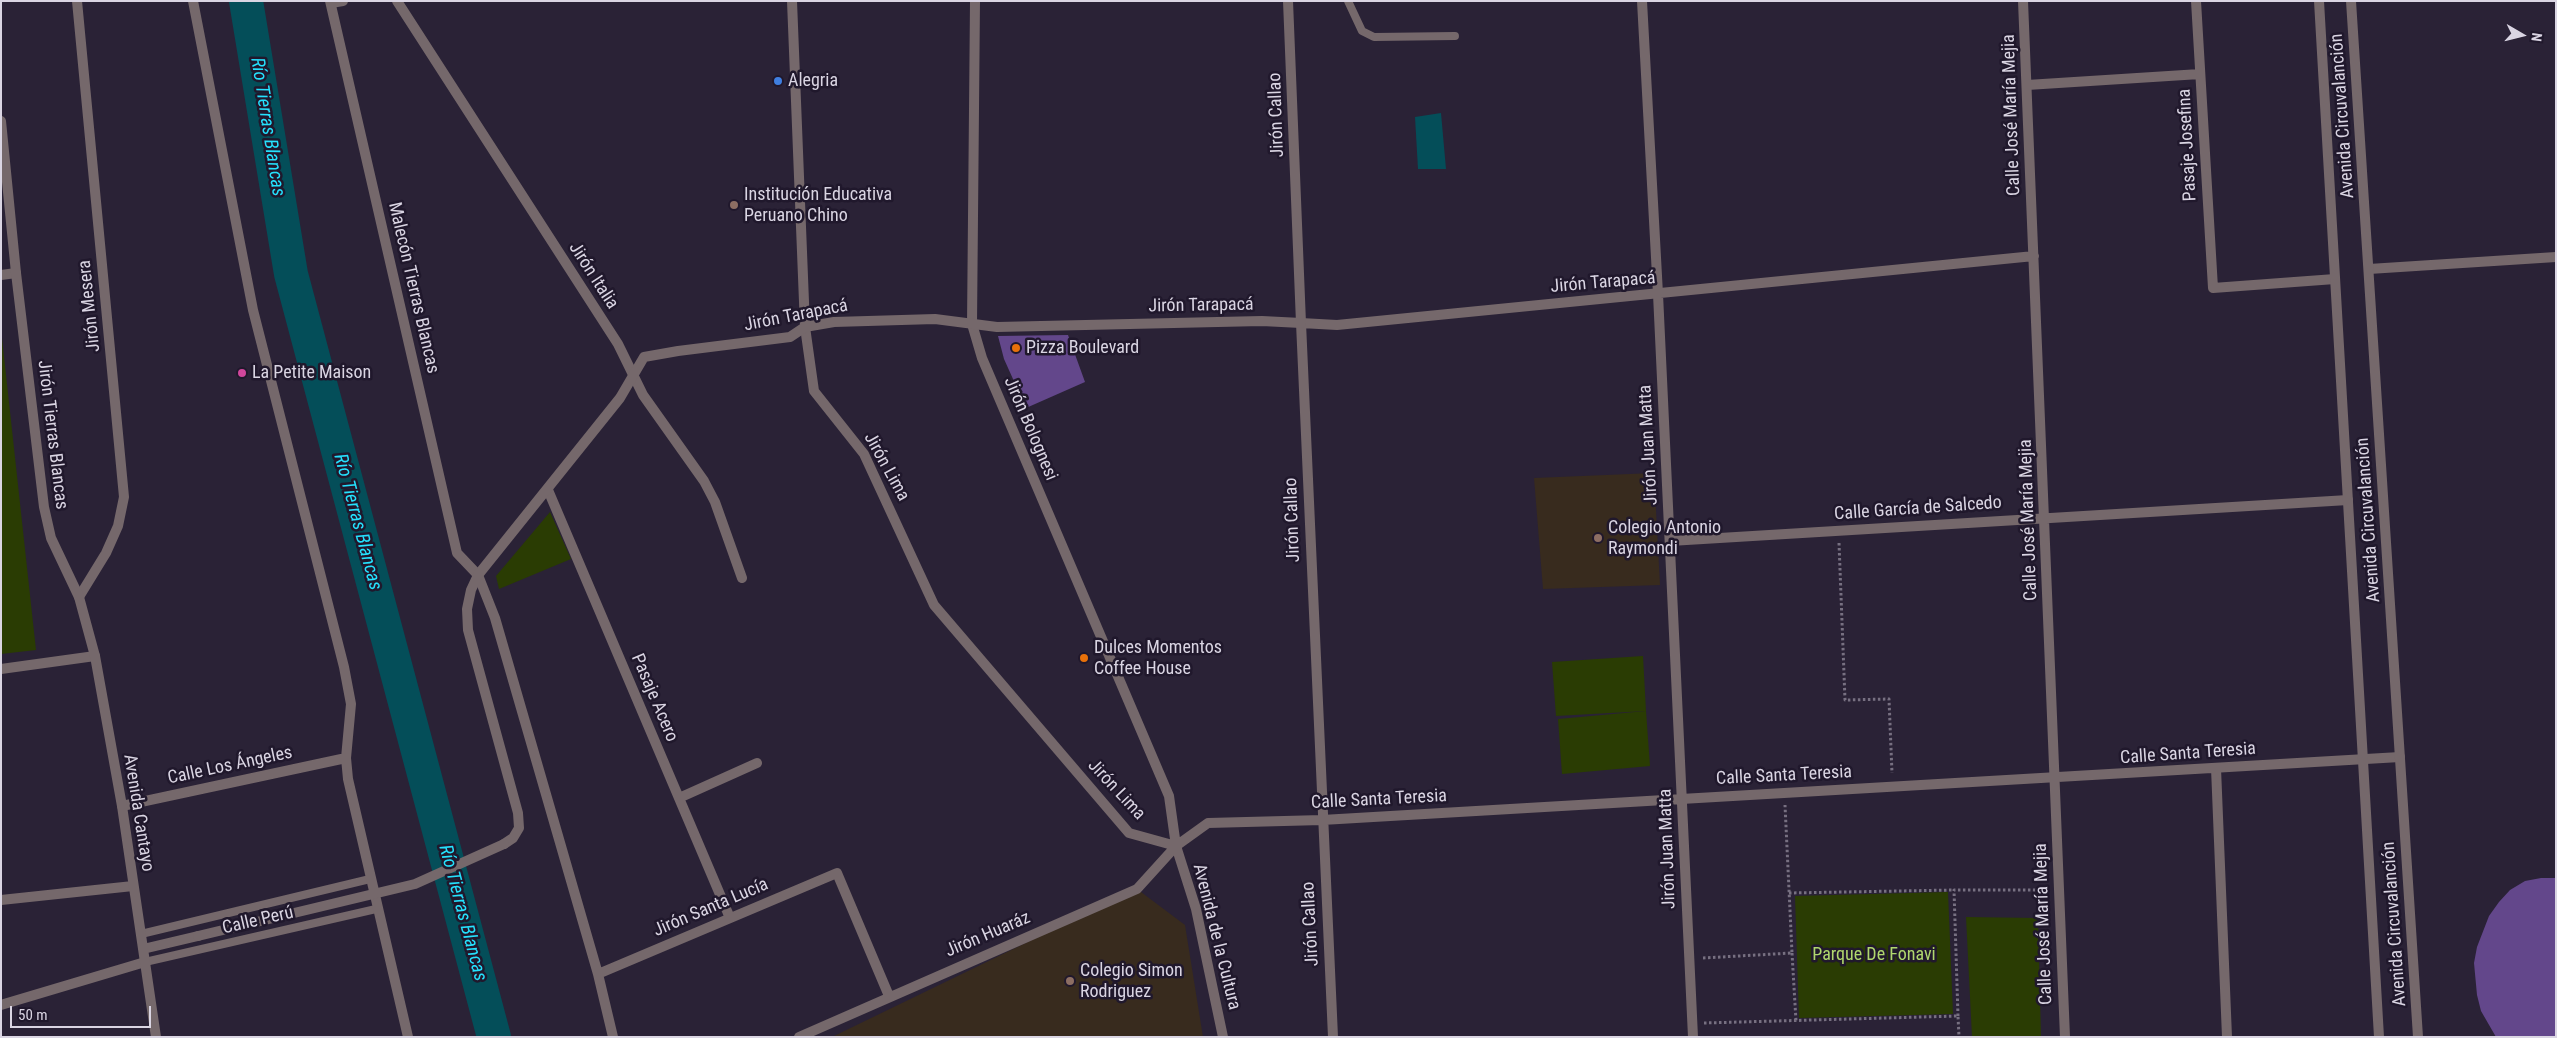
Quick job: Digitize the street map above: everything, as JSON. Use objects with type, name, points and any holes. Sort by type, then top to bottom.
[{"type":"street","name":"Jirón Mesera","points":[[77,1],[124,497],[114,535],[80,597]]},
{"type":"street","points":[[194,1],[253,310],[344,668],[351,704],[346,758],[348,779],[376,909],[408,1037]]},
{"type":"street","points":[[328,2],[343,1]]},
{"type":"street","name":"Jirón Italia","points":[[397,1],[618,344],[643,395],[704,481],[715,502],[742,578]]},
{"type":"street","name":"Jirón Lima","points":[[792,1],[806,327],[814,391],[864,454],[934,605],[1129,833],[1176,846]]},
{"type":"street","name":"Jirón Bolognesi","points":[[975,1],[972,324],[982,358],[1169,796],[1176,846]]},
{"type":"street","name":"Jirón Callao","points":[[1288,1],[1322,820],[1333,1037]]},
{"type":"street","name":"Jirón Juan Matta","points":[[1642,1],[1670,541],[1692,1037]]},
{"type":"street","name":"Calle José María Mejia","points":[[2023,1],[2046,517],[2065,1037]]},
{"type":"street","name":"Pasaje Josefina","points":[[2196,1],[2213,288],[2335,279]]},
{"type":"street","name":"Avenida Circuvalanción","points":[[2319,1],[2379,1037]]},
{"type":"street","name":"Avenida Circuvalanción","points":[[2351,1],[2418,1037]]},
{"type":"street","name":"Malecón Tierras Blancas","points":[[328,2],[457,553],[478,575]]},
{"type":"street","points":[[2027,84],[2200,74]]},
{"type":"street","name":"Jirón Tierras Blancas","points":[[1,121],[16,273],[44,507],[51,538],[80,597]]},
{"type":"street","name":"Jirón Tarapacá","points":[[143,949],[415,884],[504,844],[513,838],[519,828],[518,813],[468,630],[467,610],[471,590],[478,575],[620,398],[644,357],[790,337],[806,327],[834,322],[935,319],[998,327],[1262,321],[1337,325],[2034,256]]},
{"type":"street","points":[[2369,269],[2556,257]]},
{"type":"street","points":[[1,275],[16,273]]},
{"type":"street","name":"Pasaje Acero","points":[[548,490],[730,918]]},
{"type":"street","name":"Calle García de Salcedo","points":[[1670,541],[2348,500]]},
{"type":"street","points":[[478,575],[495,618],[598,974],[613,1037]]},
{"type":"street","name":"Avenida Cantayo","points":[[80,597],[95,656],[122,806],[156,1037]]},
{"type":"street","points":[[1,669],[95,656]]},
{"type":"street","name":"Calle Santa Teresia","points":[[1176,846],[1208,823],[1322,820],[1682,797],[2055,778],[2400,757]]},
{"type":"street","name":"Calle Los Ángeles","points":[[122,806],[346,758]]},
{"type":"street","points":[[679,798],[757,763]]},
{"type":"street","points":[[2216,768],[2227,1037]]},
{"type":"street","name":"Jirón Huaráz","points":[[799,1037],[1137,889],[1176,846]]},
{"type":"street","name":"Avenida de la Cultura","points":[[1176,846],[1196,909],[1223,1037]]},
{"type":"street","name":"Jirón Santa Lucía","points":[[598,974],[837,872],[889,996]]},
{"type":"street","points":[[1,900],[133,886]]},
{"type":"street","points":[[1,1005],[145,962]]},
{"type":"lane","points":[[1348,1],[1362,31],[1374,37],[1455,36]]},
{"type":"lane","points":[[141,934],[370,879]]},
{"type":"lane","name":"Calle Perú","points":[[145,962],[376,909]]},
{"type":"path","points":[[1838,530],[1845,700],[1889,699],[1893,787]]},
{"type":"path","points":[[1784,792],[1796,1021]]},
{"type":"path","points":[[1954,890],[1959,1037]]},
{"type":"path","points":[[1789,893],[2059,890]]},
{"type":"path","points":[[1689,959],[1792,953]]},
{"type":"path","points":[[1692,1024],[1958,1016]]},
{"type":"shaded area","points":[[1441,113],[1446,169],[1418,169],[1415,117]]},
{"type":"shaded area","name":"Colegio Antonio Raymondi","points":[[1654,473],[1660,585],[1543,589],[1534,478]]},
{"type":"shaded area","name":"Colegio Simon Rodriguez","points":[[1137,889],[1185,925],[1203,1037],[832,1037]]},
{"type":"green space","points":[[1,329],[36,650],[1,654]]},
{"type":"green space","points":[[550,512],[571,559],[499,589],[496,576]]},
{"type":"green space","points":[[1643,656],[1646,711],[1556,716],[1552,662]]},
{"type":"green space","points":[[1646,711],[1650,766],[1562,774],[1558,719]]},
{"type":"green space","name":"Parque De Fonavi","points":[[1948,892],[1953,1014],[1799,1018],[1795,896]]},
{"type":"green space","points":[[1966,917],[2038,918],[2041,1037],[1972,1037]]},
{"type":"building","points":[[1068,335],[1085,382],[1026,408],[1004,359],[998,336]]},
{"type":"building","points":[[2556,878],[2556,1037],[2496,1037],[2481,1011],[2477,995],[2474,963],[2477,947],[2489,916],[2510,890],[2525,881]]},
{"type":"waterway","name":"Río Tierras Blancas","points":[[246,1],[291,274],[494,1037]]},
{"type":"place","name":"Alegria","points":[[778,81]]},
{"type":"place","name":"Institución Educativa Peruano Chino","points":[[734,205]]},
{"type":"place","name":"Pizza Boulevard","points":[[1016,348]]},
{"type":"place","name":"La Petite Maison","points":[[242,373]]},
{"type":"place","name":"Colegio Antonio Raymondi","points":[[1598,538]]},
{"type":"place","name":"Dulces Momentos Coffee House","points":[[1084,658]]},
{"type":"place","name":"Colegio Simon Rodriguez","points":[[1070,981]]}]
